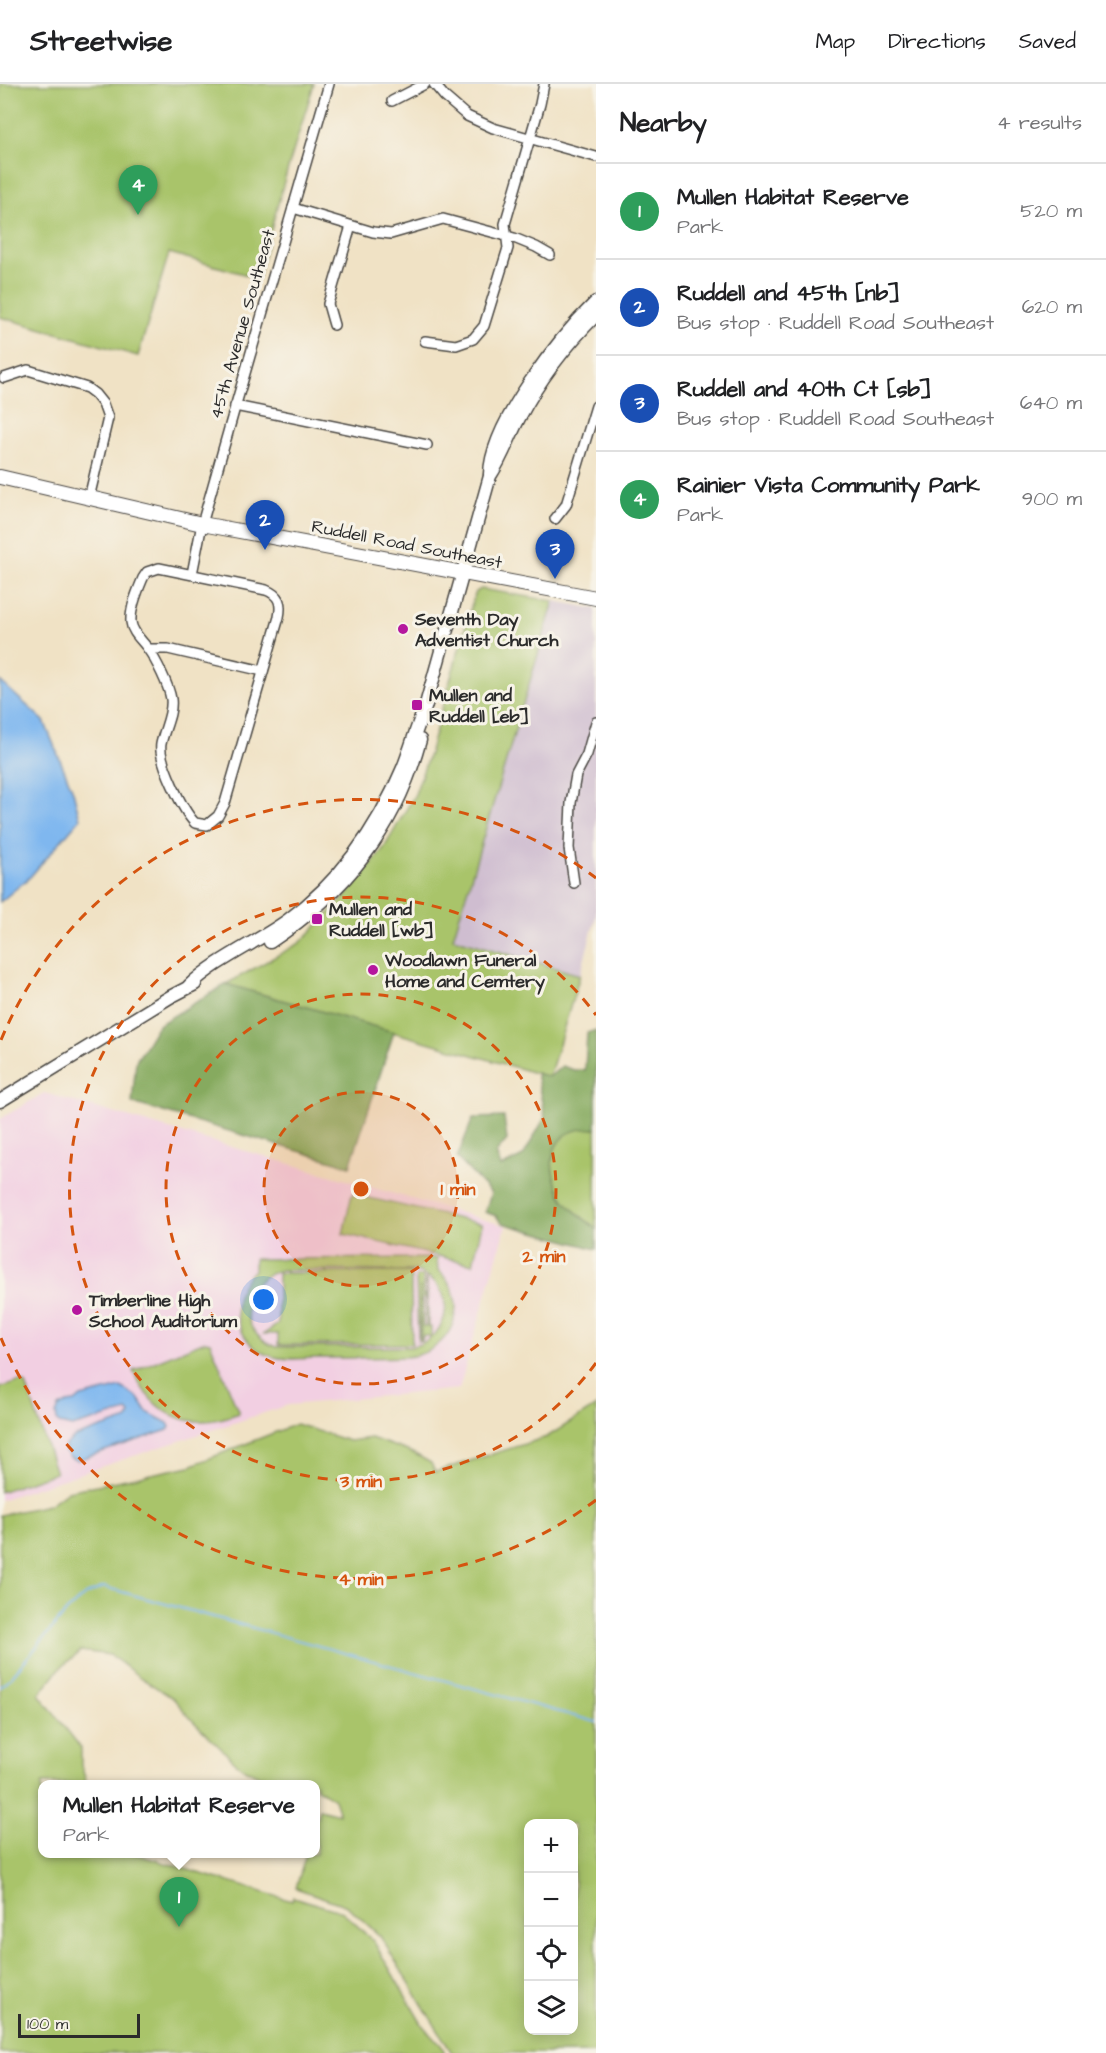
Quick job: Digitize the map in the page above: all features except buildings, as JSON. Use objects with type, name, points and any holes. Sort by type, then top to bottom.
[{"type":"main road","name":"Ruddell Road Southeast","points":[[0,477],[202,524],[596,598]]},
{"type":"street","name":"45th Avenue Southeast","points":[[192,574],[202,524],[329,84]]},
{"type":"street","points":[[392,101],[424,84]]},
{"type":"street","points":[[434,84],[467,116],[494,128],[596,157]]},
{"type":"street","points":[[425,341],[456,345],[473,339],[484,326],[508,248],[505,224],[544,84]]},
{"type":"street","points":[[293,208],[373,232],[391,234],[443,219],[507,236],[550,255]]},
{"type":"street","points":[[334,325],[328,304],[351,226]]},
{"type":"street","points":[[0,1101],[189,986],[201,974],[288,919],[324,889],[367,839],[383,812],[404,765],[414,731],[424,708],[490,476],[490,459],[519,399],[562,338],[596,302]]},
{"type":"street","points":[[490,476],[499,463],[519,417],[537,387],[561,354],[596,315]]},
{"type":"street","points":[[4,378],[28,370],[87,388],[95,394],[108,418],[89,498]]},
{"type":"street","points":[[236,406],[427,445]]},
{"type":"street","points":[[555,519],[566,505],[596,406]]},
{"type":"street","points":[[159,568],[192,574],[266,590],[278,597],[281,609],[222,810],[219,816],[207,825],[198,825],[187,813],[162,757],[161,743],[170,715],[171,700],[148,649],[136,634],[131,621],[143,578],[152,569],[159,568]]},
{"type":"street","points":[[148,649],[168,649],[263,670]]},
{"type":"street","points":[[574,883],[569,848],[571,803],[576,775],[587,754],[596,722]]},
{"type":"shaded area","points":[[554,601],[596,609],[596,916],[580,975],[453,939]]},
{"type":"shaded area","points":[[44,1093],[506,1226],[459,1389],[288,1405],[0,1500],[0,1119]]},
{"type":"green space","points":[[0,84],[314,84],[258,278],[169,253],[138,356],[0,317]]},
{"type":"green space","points":[[481,589],[554,601],[453,938],[580,975],[549,1077],[226,984],[300,943],[344,898],[384,848],[415,794],[429,754],[473,600],[476,592]]},
{"type":"green space","points":[[226,984],[394,1032],[350,1166],[132,1103],[136,1061],[158,1025]]},
{"type":"green space","points":[[596,1030],[596,1129],[583,1129],[563,1137],[557,1144],[552,1164],[560,1192],[567,1204],[596,1228],[596,1249],[502,1223],[496,1216],[485,1212],[491,1193],[457,1158],[473,1118],[504,1117],[507,1140],[496,1153],[501,1167],[523,1156],[545,1117],[536,1073],[549,1077],[562,1066],[574,1070],[585,1070],[587,1033]]},
{"type":"green space","points":[[587,1128],[596,1129],[596,1228],[575,1211],[559,1193],[552,1166],[559,1141],[570,1132]]},
{"type":"green space","points":[[352,1194],[482,1224],[473,1264],[343,1234]]},
{"type":"green space","points":[[437,1258],[438,1270],[449,1283],[455,1296],[456,1310],[453,1324],[446,1336],[435,1346],[422,1354],[406,1357],[294,1359],[264,1354],[244,1336],[236,1310],[242,1285],[254,1270],[254,1259]],"holes":[[[282,1270],[416,1271],[430,1278],[439,1288],[444,1299],[445,1311],[442,1323],[435,1334],[424,1342],[410,1347],[276,1347],[262,1340],[253,1330],[248,1318],[247,1306],[250,1294],[257,1283],[268,1275]]]},
{"type":"green space","points":[[411,1272],[412,1344],[278,1345],[278,1334],[264,1334],[278,1324],[278,1273]]},
{"type":"green space","points":[[416,1276],[423,1276],[423,1327],[426,1327],[427,1277],[428,1327],[431,1327],[431,1336],[423,1336],[422,1341],[420,1286],[418,1341]]},
{"type":"green space","points":[[205,1341],[210,1342],[239,1413],[222,1419],[205,1421],[176,1417],[163,1410],[152,1400],[133,1371]]},
{"type":"green space","points":[[21,1381],[26,1384],[56,1473],[0,1492],[0,1388]]},
{"type":"green space","points":[[596,1406],[596,2053],[452,2053],[380,1936],[347,1906],[296,1888],[305,1858],[320,1858],[320,1809],[339,1814],[334,1799],[320,1790],[320,1780],[271,1780],[254,1774],[238,1765],[173,1698],[110,1655],[81,1651],[61,1667],[39,1694],[81,1748],[81,1765],[86,1780],[38,1780],[38,1858],[148,1858],[292,1901],[293,1897],[343,1912],[374,1942],[423,2026],[441,2045],[445,2053],[0,2053],[0,1515],[49,1505],[68,1491],[190,1466],[296,1424],[349,1441],[371,1438],[413,1453],[431,1463],[435,1472],[547,1437]]},
{"type":"water","points":[[0,681],[44,721],[73,791],[80,819],[30,877],[0,902]]},
{"type":"water","points":[[121,1387],[138,1398],[147,1412],[168,1423],[170,1427],[168,1430],[77,1460],[71,1458],[65,1451],[65,1445],[75,1437],[128,1419],[130,1414],[127,1411],[72,1427],[60,1424],[57,1420],[56,1414],[59,1407],[75,1402],[81,1397]]},
{"type":"waterway","points":[[0,1686],[11,1677],[67,1611],[85,1595],[104,1587],[596,1722]]},
{"type":"place","name":"Rainier Vista Community Park","points":[[138,215]]},
{"type":"place","name":"Ruddell and 45th [nb]","points":[[265,550]]},
{"type":"place","name":"Ruddell and 40th Ct [sb]","points":[[555,579]]},
{"type":"place","name":"Seventh Day Adventist Church","points":[[403,629]]},
{"type":"place","name":"Mullen and Ruddell [eb]","points":[[417,705]]},
{"type":"place","name":"Mullen and Ruddell [wb]","points":[[317,919]]},
{"type":"place","name":"Woodlawn Funeral Home and Cemtery","points":[[373,970]]},
{"type":"place","name":"Timberline High School Auditorium","points":[[77,1310]]},
{"type":"place","name":"Mullen Habitat Reserve","points":[[179,1927]]}]
